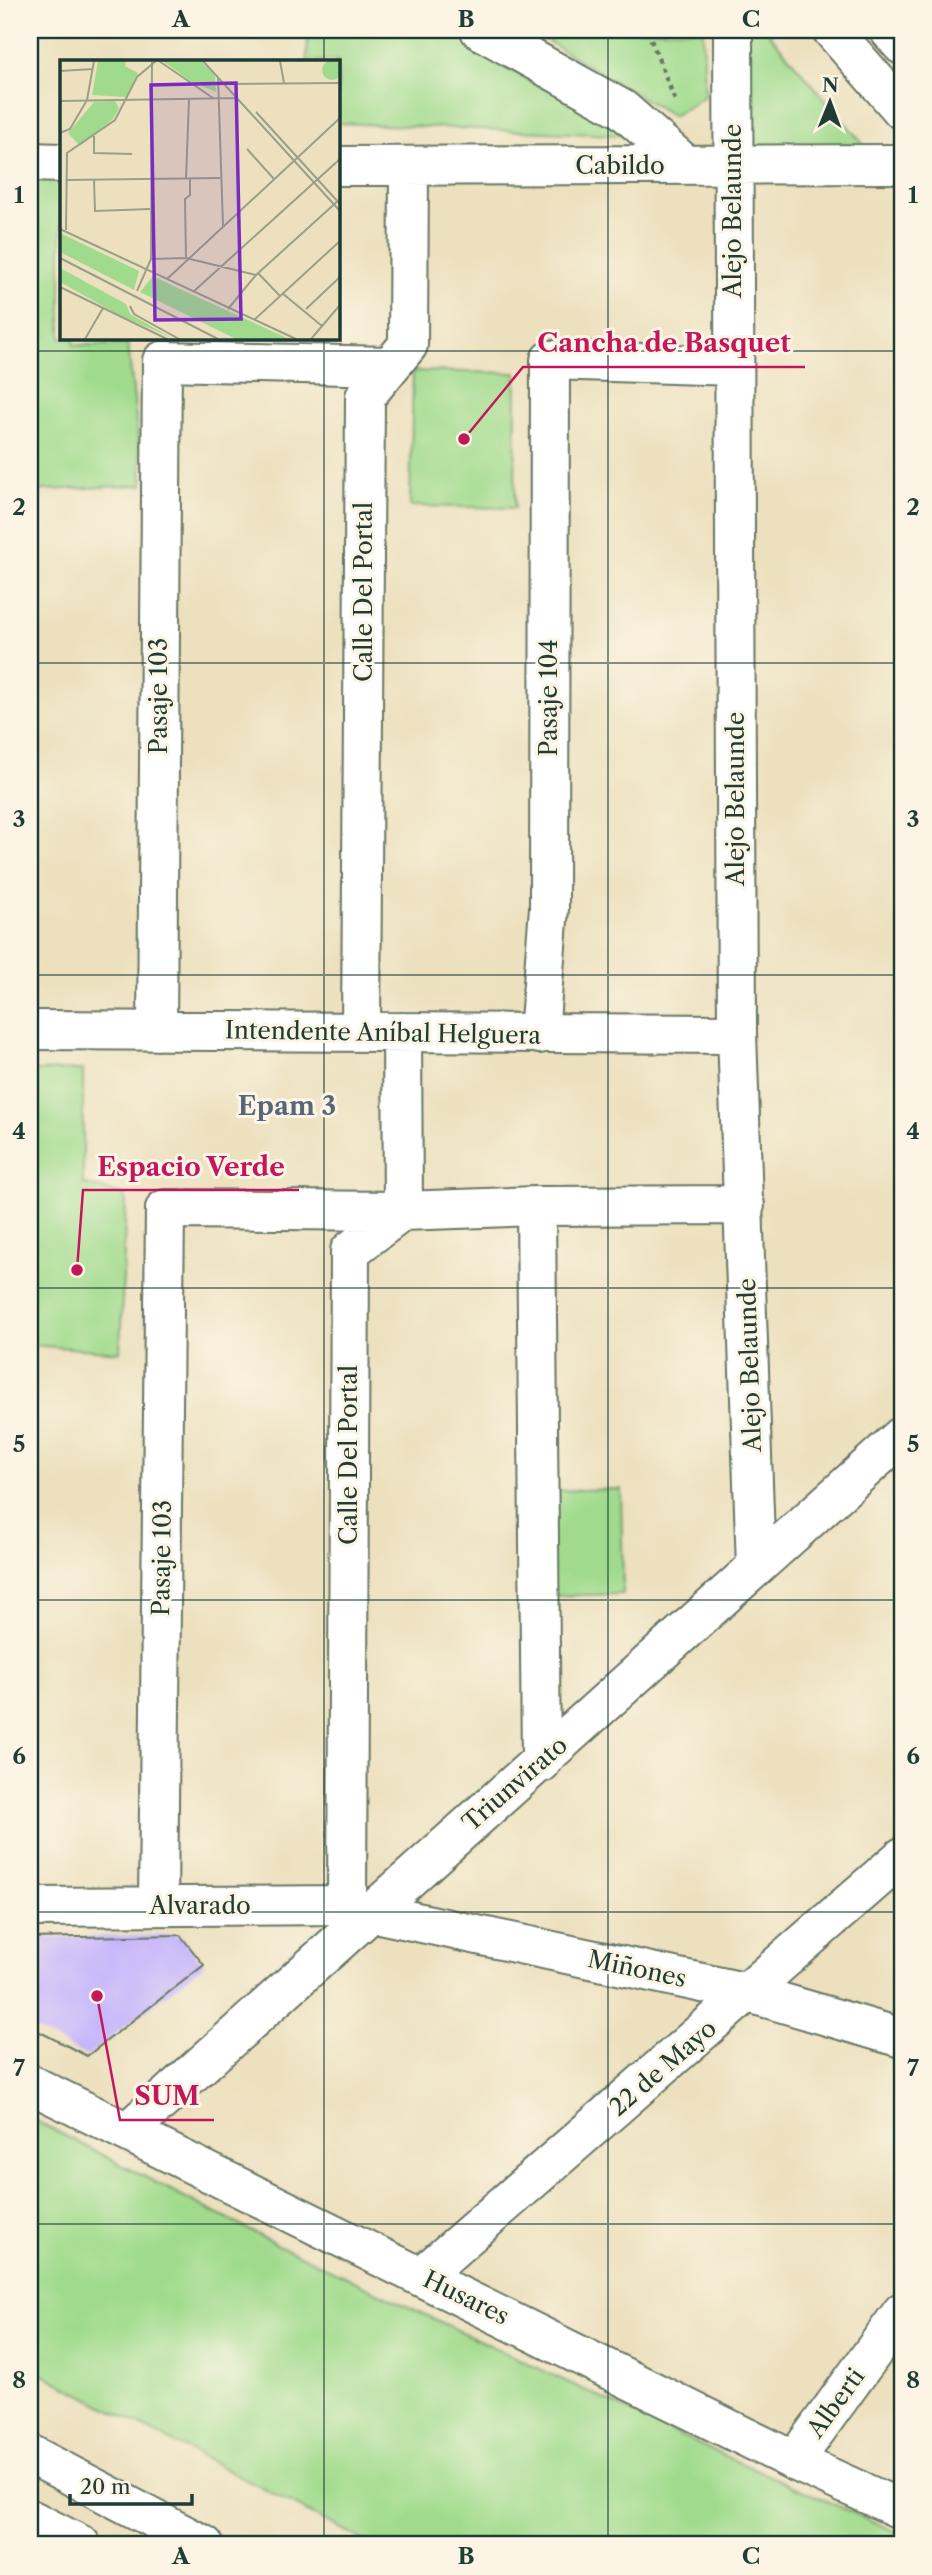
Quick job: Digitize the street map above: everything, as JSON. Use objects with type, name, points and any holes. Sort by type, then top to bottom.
[{"type":"main road","points":[[480,30],[622,109],[685,166]]},
{"type":"main road","name":"Alejo Belaunde","points":[[733,30],[737,1034],[756,1567]]},
{"type":"main road","points":[[832,30],[902,110]]},
{"type":"main road","points":[[889,30],[902,45]]},
{"type":"main road","points":[[30,162],[60,163]]},
{"type":"main road","name":"Cabildo","points":[[340,166],[902,164]]},
{"type":"main road","name":"Calle Del Portal","points":[[361,1032],[365,397],[408,345],[409,167]]},
{"type":"main road","name":"Pasaje 104","points":[[538,1034],[549,908],[550,360],[734,366]]},
{"type":"main road","name":"Pasaje 103","points":[[157,1031],[162,361],[390,366]]},
{"type":"main road","name":"Intendente Aníbal Helguera","points":[[30,1030],[737,1034]]},
{"type":"main road","points":[[402,1032],[403,1211],[536,1206],[744,1205]]},
{"type":"main road","points":[[536,1206],[541,1745]]},
{"type":"main road","name":"Pasaje 103","points":[[158,1906],[165,1209],[403,1211]]},
{"type":"main road","name":"Calle Del Portal","points":[[358,1908],[350,1251],[403,1211]]},
{"type":"main road","name":"Triunvirato","points":[[128,2131],[358,1908],[541,1745],[756,1567],[902,1436]]},
{"type":"main road","name":"22 de Mayo","points":[[422,2276],[902,1857]]},
{"type":"main road","name":"Alvarado","points":[[30,1907],[358,1908]]},
{"type":"main road","name":"Miñones","points":[[358,1908],[749,1993],[902,2038]]},
{"type":"main road","name":"Husares","points":[[30,2084],[794,2461],[902,2511]]},
{"type":"main road","name":"Alberti","points":[[794,2461],[902,2312]]},
{"type":"main road","points":[[30,2454],[204,2545]]},
{"type":"main road","points":[[30,2519],[81,2545]]},
{"type":"green space","points":[[308,30],[447,30],[637,136],[340,123],[340,60],[307,60]]},
{"type":"green space","points":[[529,30],[703,30],[705,96],[673,116]]},
{"type":"green space","points":[[747,30],[766,30],[870,152],[749,152]]},
{"type":"green space","points":[[30,171],[60,171],[60,340],[73,340],[74,345],[128,345],[143,485],[30,491]]},
{"type":"green space","points":[[413,371],[516,373],[515,508],[410,506]]},
{"type":"green space","points":[[83,1070],[83,1184],[126,1196],[120,1352],[30,1345],[30,1071]]},
{"type":"green space","points":[[621,1489],[623,1594],[547,1596],[545,1491]]},
{"type":"green space","points":[[30,2118],[274,2243],[711,2450],[892,2530],[902,2535],[902,2545],[372,2545],[30,2368]]},
{"type":"building","points":[[180,1935],[204,1965],[87,2056],[30,2027],[30,1938]]},
{"type":"place","name":"Cancha de Basquet","points":[[464,439]]},
{"type":"place","name":"Espacio Verde","points":[[77,1270]]},
{"type":"place","name":"SUM","points":[[97,1996]]},
{"type":"district","name":"Epam 3","points":[[287,1106]]}]
